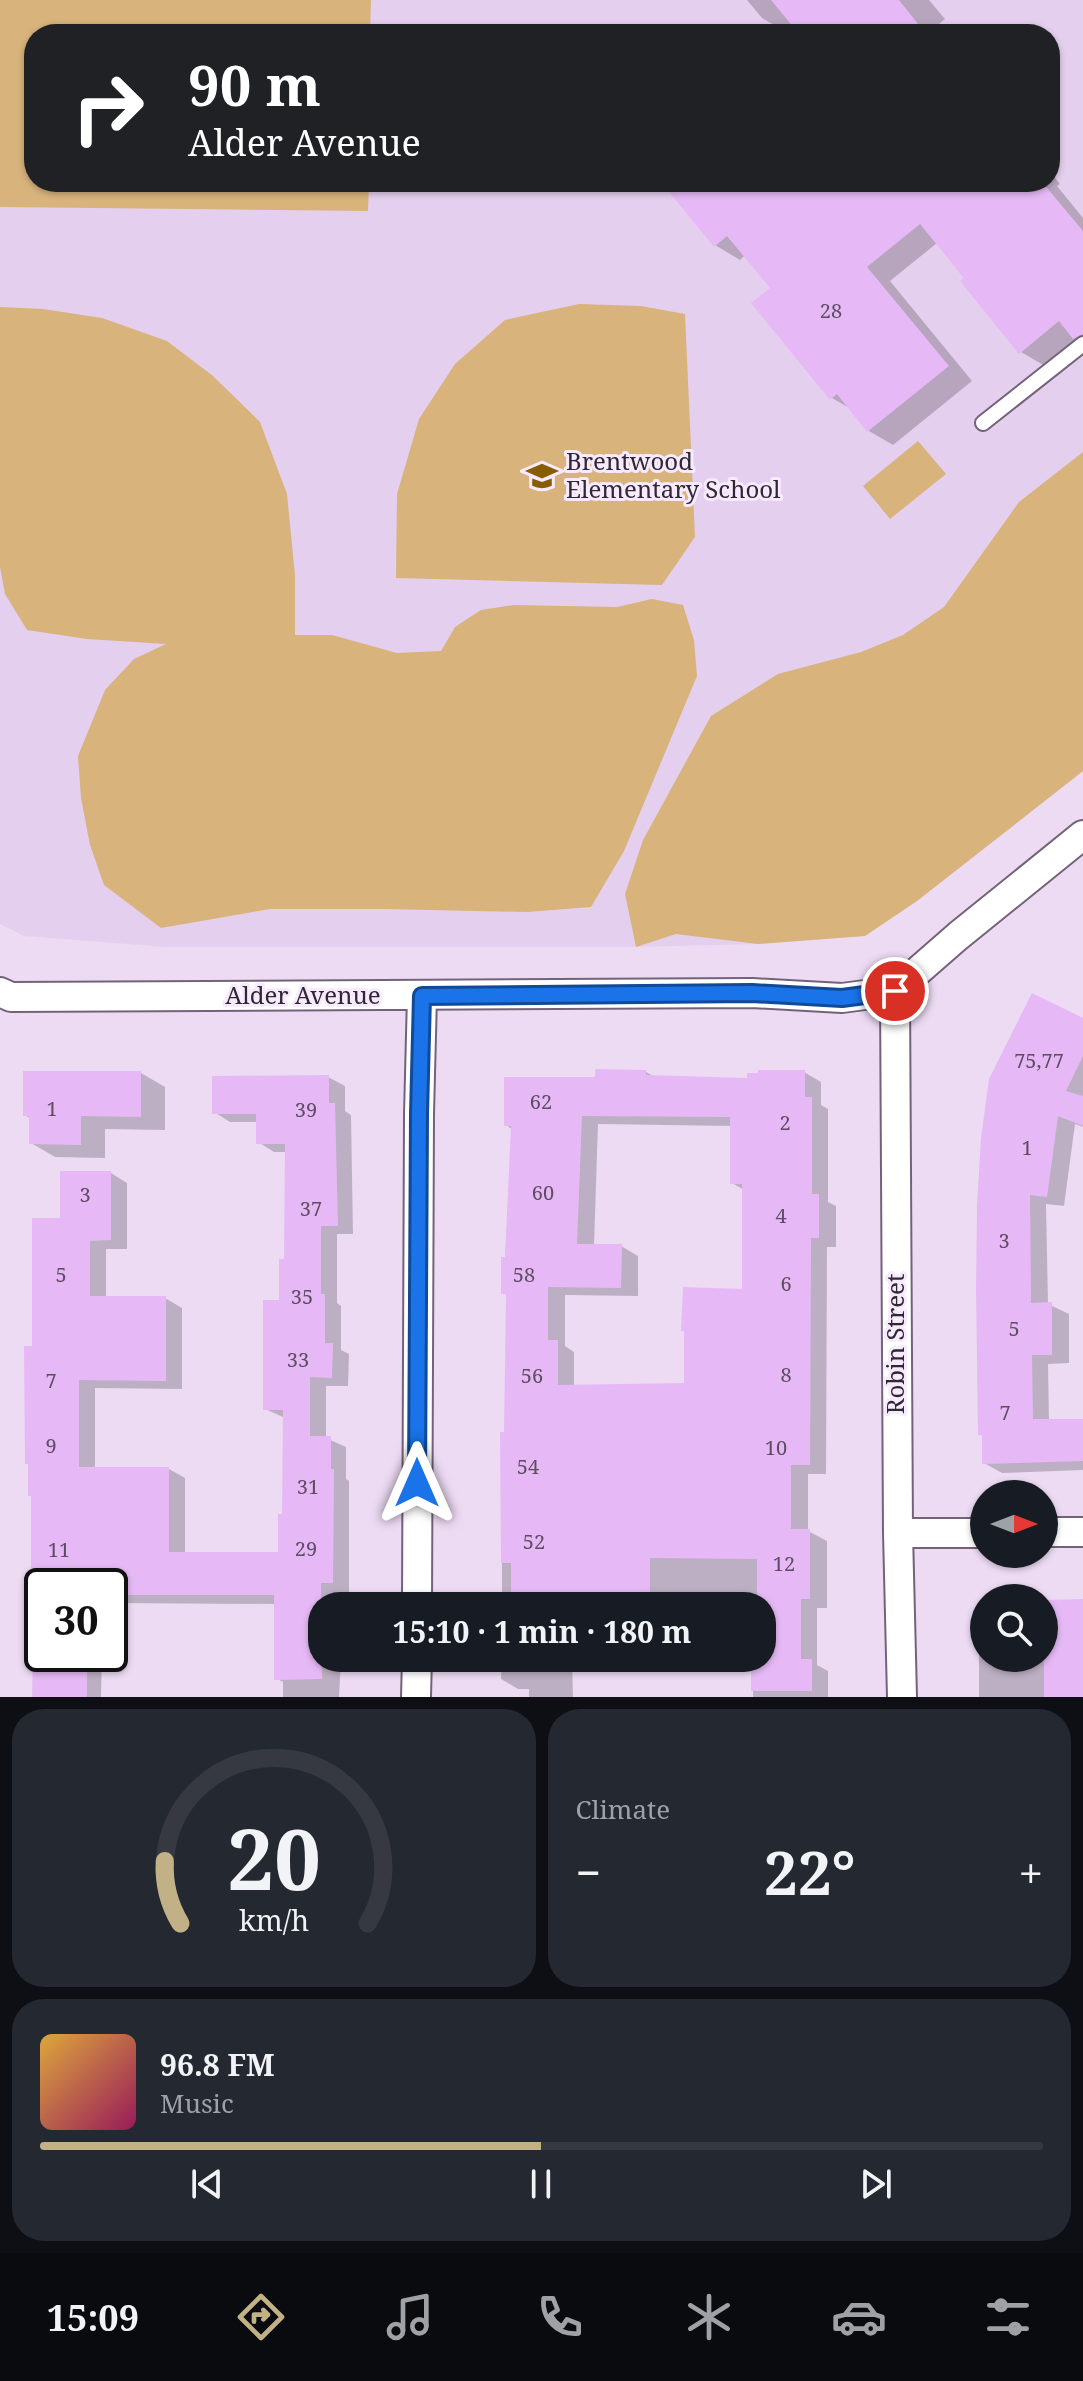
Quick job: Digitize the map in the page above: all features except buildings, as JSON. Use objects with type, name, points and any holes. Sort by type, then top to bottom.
[{"type":"street","points":[[895,991],[1083,835]]},
{"type":"street","name":"Alder Avenue","points":[[0,992],[11,997],[752,993],[842,998],[895,991]]},
{"type":"street","name":"Robin Street","points":[[895,991],[902,1697]]},
{"type":"street","points":[[417,1592],[422,996]]},
{"type":"street","points":[[1058,1532],[1083,1532]]},
{"type":"street","points":[[898,1533],[970,1533]]},
{"type":"street","points":[[416,1697],[417,1672]]},
{"type":"lane","points":[[983,423],[1083,344]]},
{"type":"shaded area","name":"Brentwood Elementary School","points":[[0,0],[1083,0],[1083,771],[917,901],[865,936],[758,944],[636,947],[166,947],[24,936],[0,924]]},
{"type":"shaded area","points":[[0,0],[371,0],[370,24],[24,24],[24,192],[369,192],[368,211],[0,207]]},
{"type":"shaded area","points":[[579,304],[641,306],[685,314],[695,537],[662,585],[396,578],[397,494],[419,419],[455,364],[505,320]]},
{"type":"shaded area","points":[[0,307],[43,309],[102,318],[167,341],[213,376],[260,422],[287,494],[295,575],[295,635],[332,635],[397,653],[441,651],[455,627],[481,610],[514,605],[617,607],[652,599],[683,605],[694,640],[697,676],[624,851],[591,907],[527,912],[270,909],[161,928],[104,885],[90,845],[81,798],[78,756],[105,690],[134,659],[166,644],[87,639],[27,630],[5,594],[0,567]]},
{"type":"shaded area","points":[[918,441],[946,474],[890,519],[863,486]]},
{"type":"shaded area","points":[[1083,452],[1083,771],[917,901],[865,936],[758,944],[676,934],[636,947],[625,894],[643,840],[711,716],[778,674],[861,652],[903,635],[944,607],[1019,502]]},
{"type":"place","name":"Brentwood Elementary School","points":[[542,476]]},
{"type":"route","points":[[417,1483],[422,996],[752,993],[842,998],[895,991]]}]
